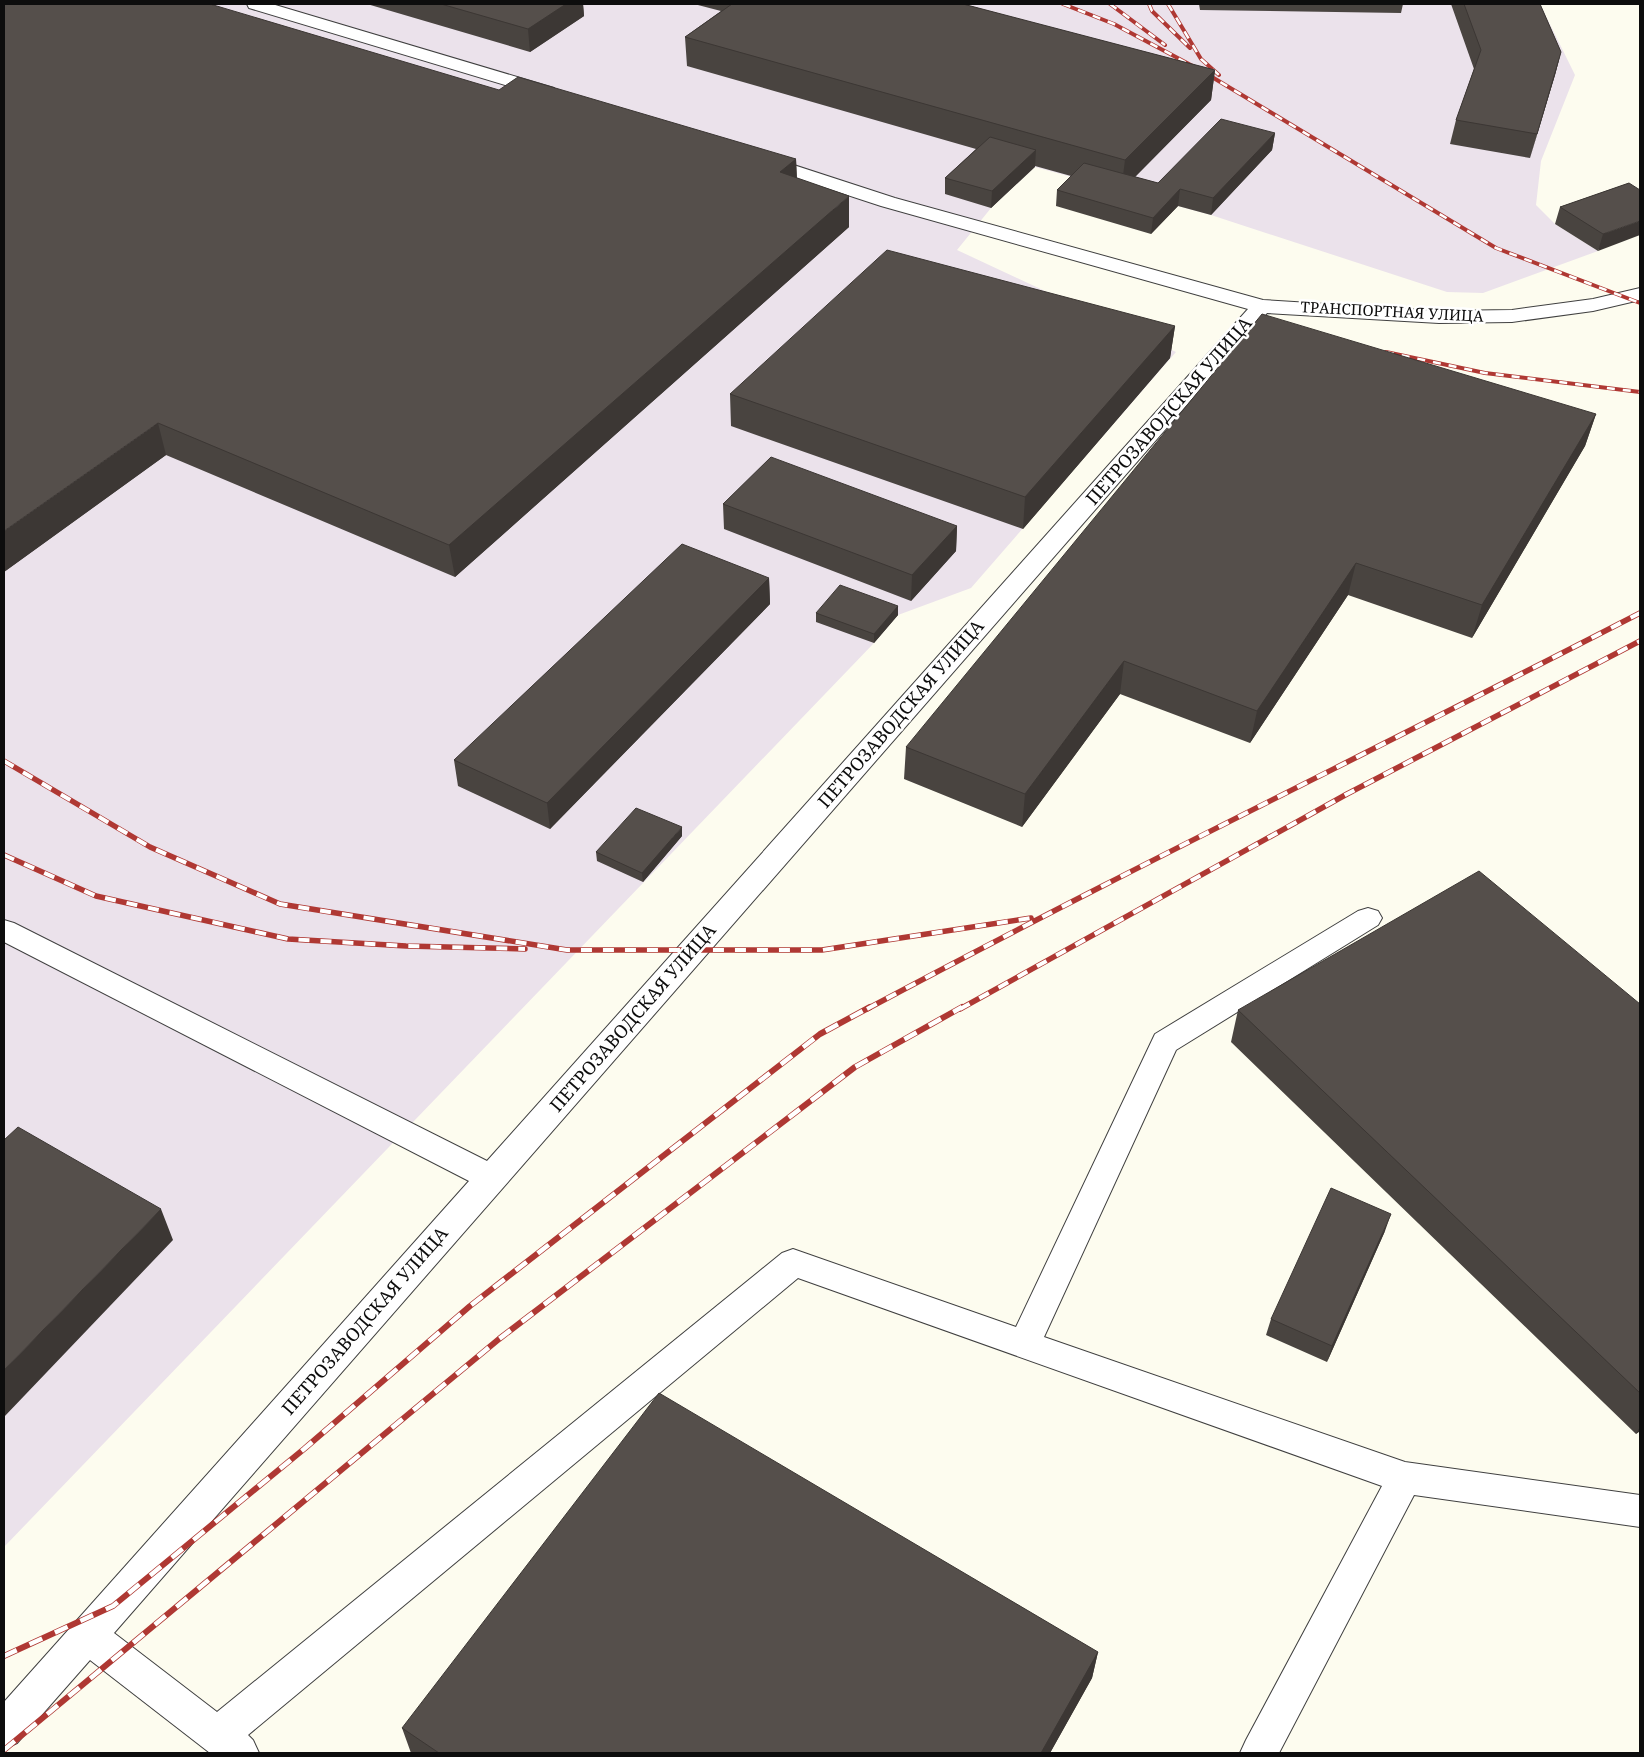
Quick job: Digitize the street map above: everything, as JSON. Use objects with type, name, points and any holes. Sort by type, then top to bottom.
[{"type":"street","points":[[254,4],[563,97]]},
{"type":"street","name":"ТРАНСПОРТНАЯ УЛИЦА","points":[[740,154],[888,202],[1262,306],[1438,317],[1512,316],[1593,306],[1640,294]]},
{"type":"street","name":"ПЕТРОЗАВОДСКАЯ УЛИЦА","points":[[4,1730],[1262,306]]},
{"type":"street","points":[[1024,1344],[1165,1042],[1368,918]]},
{"type":"street","points":[[4,930],[491,1178]]},
{"type":"street","points":[[87,1635],[228,1744],[793,1263],[1405,1478],[1640,1511]]},
{"type":"street","points":[[1259,1753],[1405,1478]]},
{"type":"shaded area","points":[[4,4],[1540,4],[1575,75],[1541,161],[1536,205],[1555,224],[1598,251],[1483,293],[1447,292],[1211,215],[1035,167],[991,208],[957,250],[1176,352],[971,588],[898,615],[874,643],[4,1547]]},
{"type":"building","points":[[4,4],[210,4],[499,90],[518,77],[796,159],[780,172],[849,196],[449,545],[158,423],[4,531]]},
{"type":"building","points":[[441,4],[566,4],[528,29]]},
{"type":"building","points":[[732,4],[963,4],[1215,70],[1125,160],[685,37]]},
{"type":"building","points":[[1464,4],[1540,4],[1561,52],[1537,134],[1456,120],[1481,50]]},
{"type":"building","points":[[1221,119],[1275,133],[1213,198],[1180,189],[1153,218],[1057,190],[1084,163],[1158,183]]},
{"type":"building","points":[[990,137],[1036,150],[992,191],[945,178]]},
{"type":"building","points":[[1629,183],[1640,190],[1640,221],[1603,234],[1560,207]]},
{"type":"building","points":[[887,250],[1175,326],[1025,497],[730,394]]},
{"type":"building","points":[[1262,314],[1596,414],[1482,605],[1356,563],[1257,711],[1124,661],[1025,794],[906,747]]},
{"type":"building","points":[[771,457],[957,526],[912,575],[723,504]]},
{"type":"building","points":[[682,544],[769,578],[547,803],[454,760]]},
{"type":"building","points":[[840,585],[898,606],[874,634],[816,613]]},
{"type":"building","points":[[636,808],[682,827],[642,873],[596,852]]},
{"type":"building","points":[[1479,871],[1640,1004],[1640,1393],[1238,1010]]},
{"type":"building","points":[[18,1127],[161,1209],[4,1370],[4,1140]]},
{"type":"building","points":[[1331,1188],[1391,1214],[1332,1346],[1271,1319]]},
{"type":"building","points":[[659,1393],[1098,1652],[1041,1753],[439,1753],[402,1728]]},
{"type":"railway","points":[[1063,4],[1114,24],[1202,71],[1496,248],[1640,303]]},
{"type":"railway","points":[[1110,4],[1165,45]]},
{"type":"railway","points":[[1149,4],[1152,11],[1190,48]]},
{"type":"railway","points":[[1168,4],[1201,59],[1219,75]]},
{"type":"railway","points":[[1386,352],[1485,373],[1640,392]]},
{"type":"railway","points":[[867,1009],[1060,908],[1640,613]]},
{"type":"railway","points":[[960,1009],[1347,794],[1640,641]]},
{"type":"railway","points":[[4,761],[150,847],[280,904],[567,950],[822,950],[1031,918]]},
{"type":"railway","points":[[4,855],[96,896],[288,939],[406,946],[525,949]]},
{"type":"railway","points":[[4,1656],[113,1606],[304,1449],[470,1306],[820,1034],[870,1007]]},
{"type":"railway","points":[[4,1750],[499,1339],[855,1067],[962,1007]]}]
